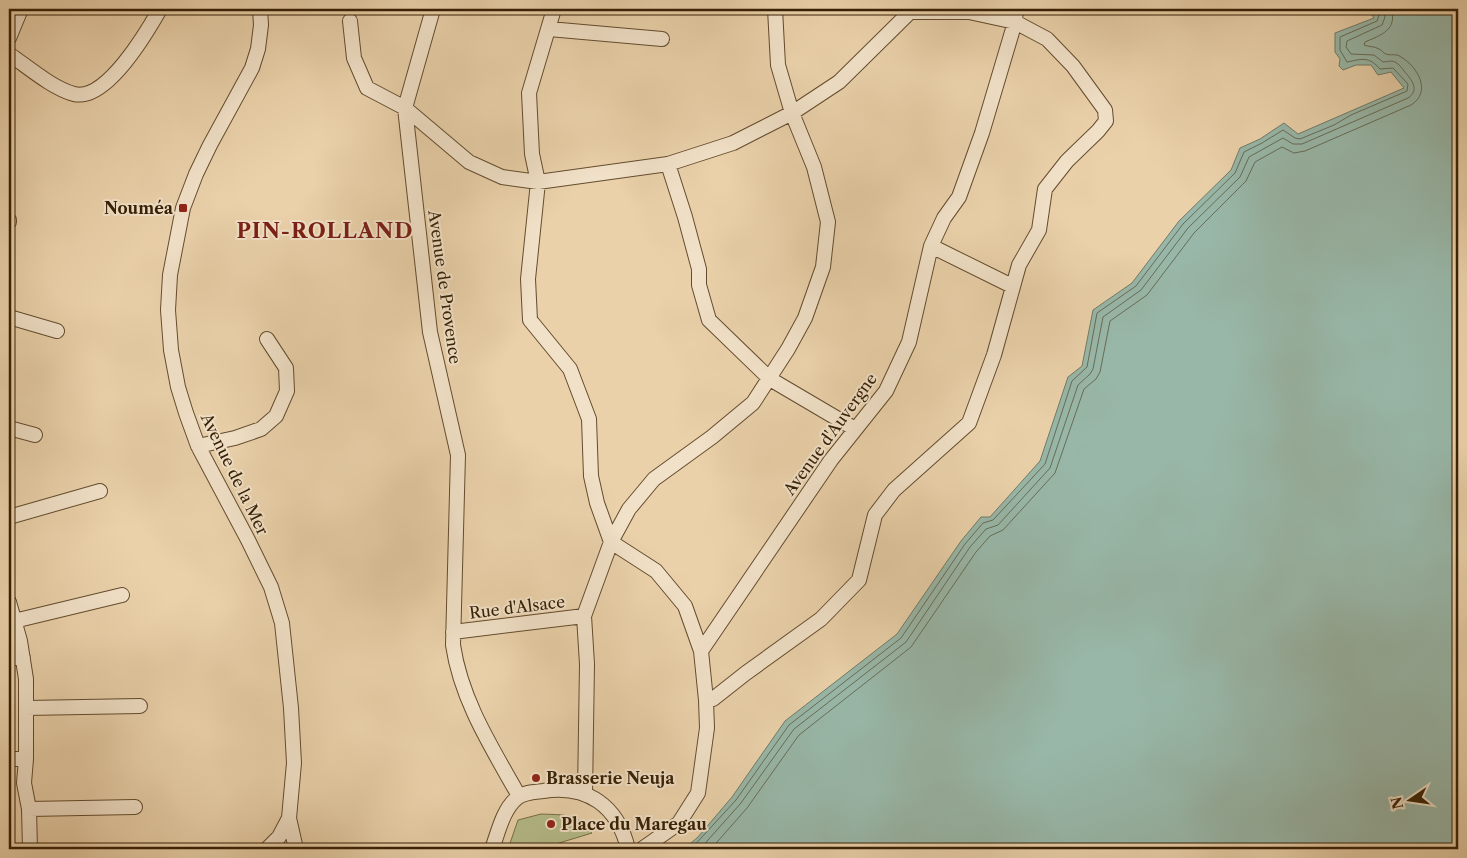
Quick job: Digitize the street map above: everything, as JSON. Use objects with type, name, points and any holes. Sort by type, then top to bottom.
[{"type":"street","points":[[9,38],[21,9]]},
{"type":"street","points":[[9,54],[60,89],[76,95],[89,93],[100,88],[113,77],[160,9]]},
{"type":"street","name":"Avenue de la Mer","points":[[260,9],[261,25],[258,49],[252,68],[196,174],[183,208],[170,275],[168,310],[171,350],[178,387],[186,413],[198,446],[271,587],[282,624],[294,763],[289,818],[296,849]]},
{"type":"street","name":"Avenue de Provence","points":[[433,9],[405,108],[430,332],[458,455],[453,645],[456,668],[482,731],[519,796]]},
{"type":"street","points":[[554,9],[529,92],[532,154],[538,182],[528,279],[530,320],[570,369],[589,419],[591,476],[597,503],[611,542],[656,571],[685,606],[701,651],[707,728],[698,793],[679,823],[642,849]]},
{"type":"street","points":[[584,794],[587,664],[584,616],[611,542],[629,509],[654,479],[712,437],[753,403],[770,379],[805,318],[823,267],[828,222],[814,167],[792,113],[778,65],[775,9]]},
{"type":"street","points":[[350,21],[354,58],[366,88],[405,108],[469,162],[502,177],[538,182],[668,164],[733,143],[792,113],[839,82],[910,12],[969,12],[1015,16],[1047,39],[1073,66],[1105,110],[1106,121],[1067,161],[1045,189],[1038,230],[1019,264],[994,355],[969,423],[894,490],[876,515],[859,580],[821,619],[713,699],[706,700]]},
{"type":"street","name":"Avenue d'Auvergne","points":[[701,651],[831,460],[886,391],[910,342],[931,246],[944,218],[959,197],[982,133],[1015,16]]},
{"type":"street","points":[[549,29],[662,39]]},
{"type":"street","points":[[668,164],[685,217],[698,269],[699,285],[709,320],[770,379],[855,430]]},
{"type":"street","points":[[931,246],[1012,286]]},
{"type":"street","points":[[9,317],[58,331]]},
{"type":"street","points":[[198,446],[235,438],[261,429],[276,416],[287,391],[286,368],[267,339]]},
{"type":"street","points":[[9,428],[35,435]]},
{"type":"street","points":[[9,516],[100,492]]},
{"type":"street","points":[[14,621],[122,595]]},
{"type":"street","points":[[9,602],[20,641],[16,658],[26,679],[26,760],[24,783],[29,809],[30,849]]},
{"type":"street","name":"Rue d'Alsace","points":[[453,632],[584,616]]},
{"type":"street","points":[[26,708],[140,706]]},
{"type":"street","points":[[9,759],[26,760]]},
{"type":"street","points":[[492,849],[506,812],[512,802],[519,796],[561,789],[584,794],[601,802],[610,810],[625,836],[628,849]]},
{"type":"street","points":[[29,809],[135,807]]},
{"type":"street","name":"Avenue de la Mer","points":[[267,849],[279,837],[289,818]]},
{"type":"green space","name":"Place du Maregau","points":[[541,814],[570,816],[581,822],[592,833],[546,847],[508,849],[518,820]]},
{"type":"water","points":[[1363,9],[1458,9],[1458,849],[684,849],[698,837],[732,797],[785,721],[897,634],[961,541],[981,517],[990,517],[1040,461],[1068,377],[1082,366],[1093,310],[1132,283],[1179,221],[1231,170],[1240,148],[1260,139],[1284,123],[1298,134],[1404,88],[1391,72],[1378,75],[1371,65],[1356,65],[1343,70],[1339,66],[1340,59],[1335,52],[1335,33],[1374,18],[1369,11]]},
{"type":"place","name":"Nouméa","points":[[183,208]]},
{"type":"place","name":"Brasserie Neuja","points":[[536,778]]},
{"type":"place","name":"Place du Maregau","points":[[551,824]]},
{"type":"district","name":"PIN-ROLLAND","points":[[325,231]]}]
